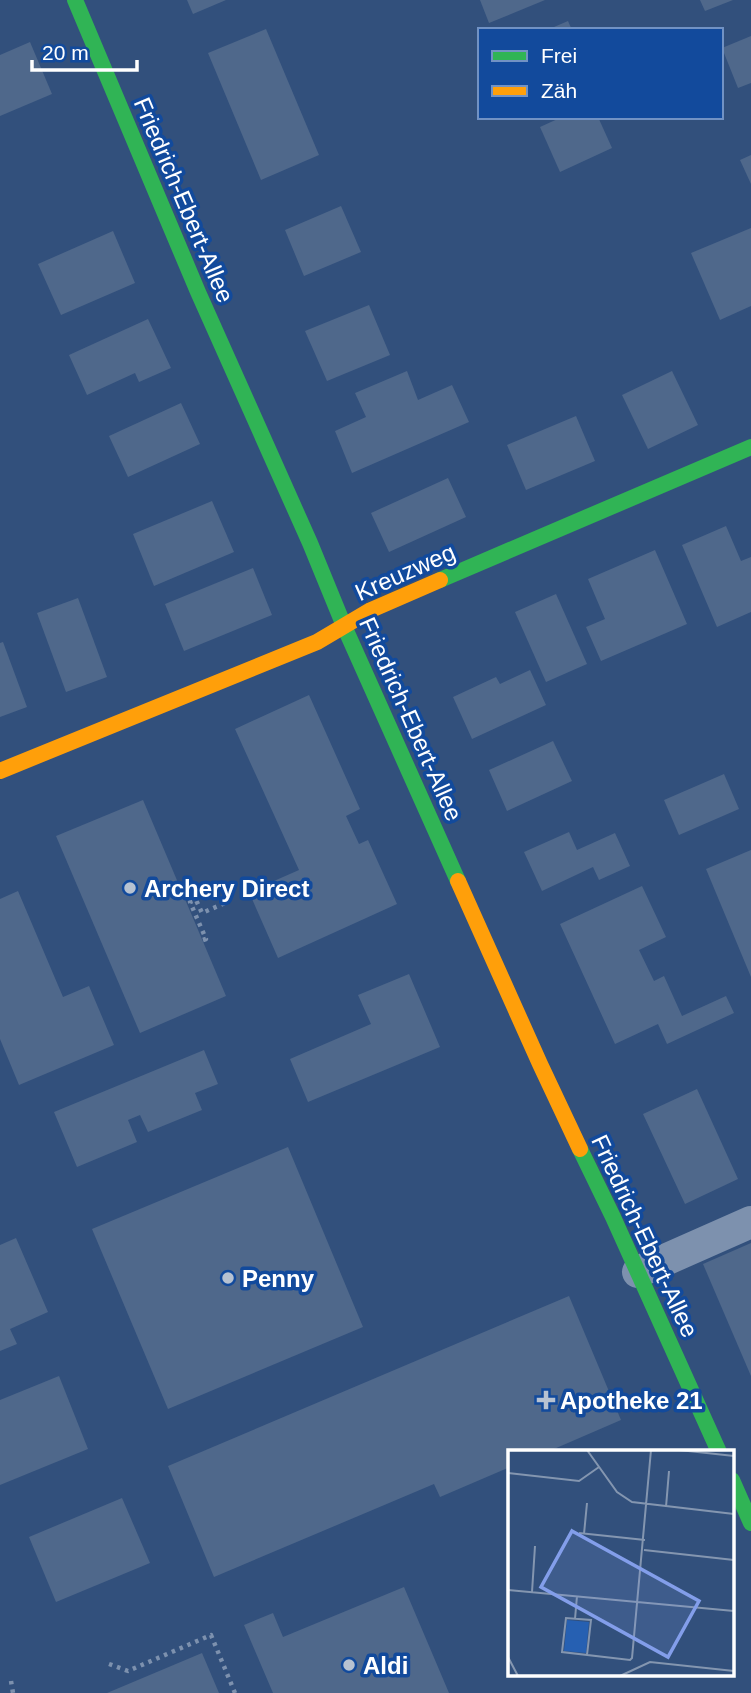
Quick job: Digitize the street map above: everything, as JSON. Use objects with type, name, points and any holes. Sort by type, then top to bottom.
[{"type":"street","name":"Friedrich-Ebert-Allee","points":[[75,0],[198,292],[344,626],[540,1064],[719,1450]]},
{"type":"street","name":"Kreuzweg","points":[[0,771],[317,642],[371,610],[751,447]]},
{"type":"street","points":[[638,1272],[751,1223]]},
{"type":"street","points":[[734,1485],[751,1523]]},
{"type":"path","points":[[203,940],[206,939],[190,902],[196,900],[202,913],[225,902]]},
{"type":"path","points":[[109,1664],[128,1671],[211,1635],[235,1693]]},
{"type":"path","points":[[10,1681],[13,1693]]},
{"type":"building","points":[[187,0],[226,0],[193,14]]},
{"type":"building","points":[[480,0],[545,0],[489,23]]},
{"type":"building","points":[[700,0],[733,0],[705,11]]},
{"type":"building","points":[[568,21],[571,28],[552,28]]},
{"type":"building","points":[[266,29],[319,155],[261,180],[208,53]]},
{"type":"building","points":[[751,36],[751,83],[738,88],[723,48]]},
{"type":"building","points":[[30,42],[52,94],[0,116],[0,55]]},
{"type":"building","points":[[558,119],[599,119],[612,148],[560,172],[540,127]]},
{"type":"building","points":[[751,155],[751,184],[740,160]]},
{"type":"building","points":[[341,206],[361,252],[304,276],[285,230]]},
{"type":"building","points":[[751,228],[751,306],[720,320],[691,253]]},
{"type":"building","points":[[113,231],[135,283],[61,315],[38,264]]},
{"type":"building","points":[[369,305],[390,355],[327,381],[305,331]]},
{"type":"building","points":[[148,319],[171,368],[139,382],[135,373],[87,395],[69,355]]},
{"type":"building","points":[[407,371],[418,400],[452,385],[469,422],[352,473],[335,431],[366,417],[355,393]]},
{"type":"building","points":[[672,371],[698,425],[648,449],[622,395]]},
{"type":"building","points":[[181,403],[200,444],[128,477],[109,436]]},
{"type":"building","points":[[576,416],[595,461],[526,490],[507,445]]},
{"type":"building","points":[[448,478],[466,517],[389,552],[371,513]]},
{"type":"building","points":[[212,501],[234,552],[154,586],[133,534]]},
{"type":"building","points":[[726,526],[741,561],[751,557],[751,612],[717,627],[682,545]]},
{"type":"building","points":[[655,550],[687,624],[601,661],[586,627],[605,619],[588,579]]},
{"type":"building","points":[[253,568],[272,615],[184,651],[165,604]]},
{"type":"building","points":[[556,594],[587,664],[546,682],[515,612]]},
{"type":"building","points":[[78,598],[107,677],[66,692],[37,613]]},
{"type":"building","points":[[3,642],[27,707],[0,717],[0,643]]},
{"type":"building","points":[[530,670],[546,705],[472,739],[453,697],[496,677],[500,684]]},
{"type":"building","points":[[309,695],[360,809],[346,816],[359,844],[368,840],[397,904],[278,958],[249,892],[299,870],[235,729]]},
{"type":"building","points":[[553,741],[572,781],[507,811],[489,770]]},
{"type":"building","points":[[724,774],[739,809],[679,835],[664,800]]},
{"type":"building","name":"Archery Direct","points":[[143,800],[226,996],[140,1033],[56,836]]},
{"type":"building","points":[[569,832],[577,850],[615,833],[630,866],[599,880],[593,867],[542,891],[524,852]]},
{"type":"building","points":[[751,850],[751,977],[706,869]]},
{"type":"building","points":[[642,886],[666,937],[639,950],[654,981],[664,976],[682,1016],[726,996],[734,1013],[667,1044],[658,1024],[615,1044],[560,924]]},
{"type":"building","points":[[18,891],[63,997],[89,986],[114,1045],[19,1085],[0,1039],[0,899]]},
{"type":"building","points":[[409,974],[440,1047],[308,1102],[290,1059],[371,1024],[358,995]]},
{"type":"building","points":[[204,1050],[218,1084],[195,1093],[202,1110],[148,1132],[140,1115],[128,1120],[137,1142],[77,1167],[54,1112]]},
{"type":"building","points":[[697,1089],[738,1179],[685,1204],[643,1114]]},
{"type":"building","name":"Penny","points":[[288,1147],[363,1327],[168,1409],[92,1229]]},
{"type":"building","points":[[16,1238],[48,1312],[10,1329],[17,1344],[0,1351],[0,1245]]},
{"type":"building","points":[[751,1243],[751,1376],[703,1264]]},
{"type":"building","points":[[569,1296],[621,1420],[552,1450],[508,1450],[508,1468],[440,1497],[434,1484],[214,1577],[168,1466]]},
{"type":"building","points":[[59,1376],[88,1449],[0,1485],[0,1400]]},
{"type":"building","points":[[122,1498],[150,1563],[56,1602],[29,1537]]},
{"type":"building","name":"Aldi","points":[[404,1587],[449,1693],[273,1693],[244,1625],[273,1613],[283,1637]]},
{"type":"building","points":[[202,1653],[219,1693],[107,1693]]},
{"type":"traffic: fast","points":[[75,0],[198,292],[458,881]]},
{"type":"traffic: fast","points":[[440,580],[751,447]]},
{"type":"traffic: fast","points":[[580,1149],[718,1450]]},
{"type":"traffic: fast","points":[[734,1485],[751,1523]]},
{"type":"traffic: slow","points":[[0,771],[317,642],[371,610],[440,580]]},
{"type":"traffic: slow","points":[[458,881],[580,1149]]},
{"type":"place","name":"Archery Direct","points":[[130,888]]},
{"type":"place","name":"Penny","points":[[228,1278]]},
{"type":"place","name":"Apotheke 21","points":[[546,1400]]},
{"type":"place","name":"Aldi","points":[[349,1665]]}]
